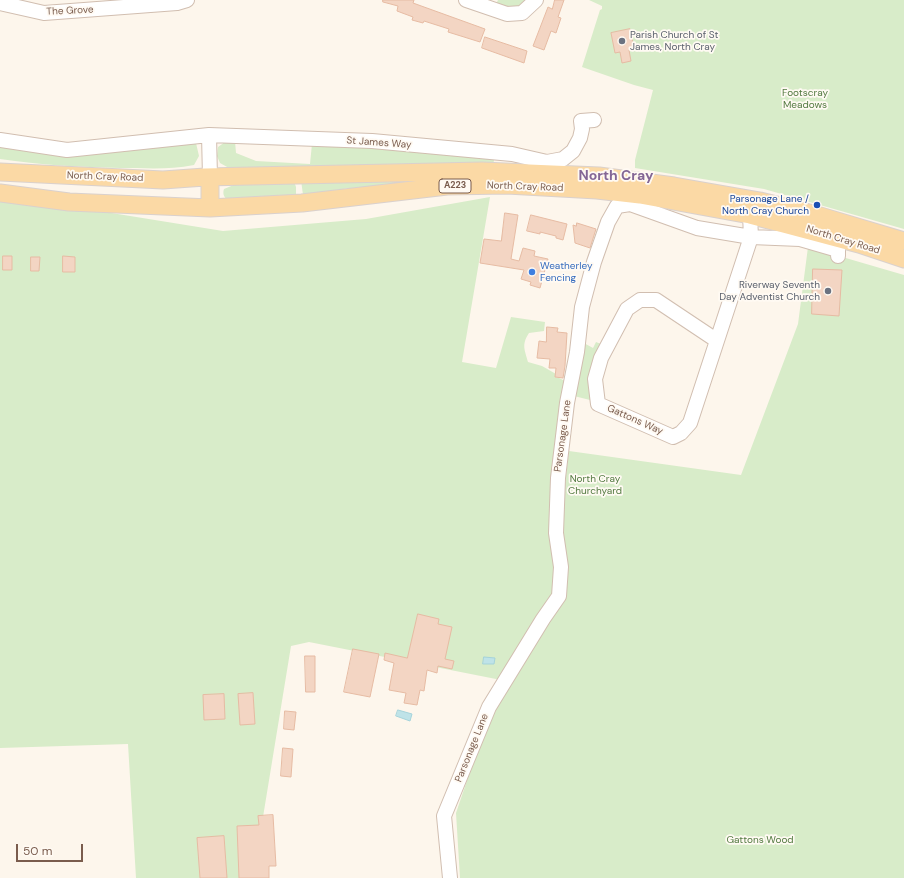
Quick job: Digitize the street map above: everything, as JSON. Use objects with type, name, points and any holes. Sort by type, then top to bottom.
[{"type":"main road","name":"North Cray Road","points":[[0,172],[163,180],[210,177],[482,171],[599,176],[674,186],[760,201],[817,215],[902,239]]},
{"type":"main road","points":[[210,177],[210,208]]},
{"type":"main road","name":"North Cray Road","points":[[0,193],[69,202],[210,208],[302,203],[447,186],[507,186],[597,190],[750,214],[852,242],[904,259]]},
{"type":"street","name":"The Grove","points":[[0,3],[44,13],[112,4],[177,3],[187,0]]},
{"type":"street","points":[[466,0],[507,14],[522,12],[536,0]]},
{"type":"street","name":"St James Way","points":[[0,140],[67,150],[209,134],[372,141],[512,154],[546,162],[563,159],[573,151],[580,138],[585,118]]},
{"type":"street","points":[[209,134],[210,177]]},
{"type":"street","name":"Parsonage Lane","points":[[450,878],[444,816],[489,707],[543,619],[559,596],[561,567],[556,533],[560,455],[582,306],[594,262],[608,222],[618,206],[630,204],[696,228],[751,237],[800,239],[838,250],[838,256]]},
{"type":"street","name":"Gattons Way","points":[[716,340],[656,300],[640,300],[627,309],[601,358],[595,379],[598,404],[673,437],[681,433],[690,423],[751,237],[750,214]]},
{"type":"green space","points":[[498,0],[527,0],[519,6],[512,8],[496,4]]},
{"type":"green space","name":"Footscray Meadows","points":[[589,0],[904,0],[904,229],[764,189],[635,168],[635,160],[653,90],[582,67],[600,10],[602,9],[602,6]]},
{"type":"green space","points":[[235,141],[236,153],[256,161],[310,164],[312,144],[489,156],[494,160],[493,166],[229,168],[220,163],[217,156],[218,147],[225,142]]},
{"type":"green space","points":[[196,143],[199,156],[194,165],[176,168],[75,166],[0,159],[0,145]]},
{"type":"green space","points":[[506,176],[389,187],[350,188],[303,195],[301,180]]},
{"type":"green space","points":[[294,181],[296,196],[229,201],[225,197],[223,191],[224,189],[241,182]]},
{"type":"green space","points":[[0,195],[223,231],[366,219],[490,197],[462,362],[496,368],[511,317],[545,322],[544,331],[529,333],[524,344],[524,348],[528,362],[542,366],[556,374],[555,377],[569,383],[549,510],[561,517],[569,451],[741,475],[798,324],[808,247],[904,275],[904,878],[460,878],[456,813],[501,680],[309,642],[291,646],[253,878],[136,878],[128,744],[0,748]]},
{"type":"green space","points":[[582,342],[593,348],[596,342],[606,346],[594,401],[574,396]]},
{"type":"water","points":[[484,657],[495,658],[494,664],[483,664]]},
{"type":"water","points":[[398,710],[412,714],[410,721],[396,716]]},
{"type":"building","points":[[383,0],[414,0],[413,3],[485,29],[480,42],[448,32],[449,29],[424,21],[423,23],[412,20],[413,17],[397,11],[398,6],[383,2]]},
{"type":"building","points":[[555,0],[564,0],[558,17],[561,18],[556,33],[551,31],[544,50],[533,46],[548,7],[552,9]]},
{"type":"building","name":"Parish Church of St James, North Cray","points":[[630,29],[634,48],[629,50],[631,61],[622,63],[620,52],[615,53],[611,33]]},
{"type":"building","points":[[485,37],[527,51],[524,63],[482,48]]},
{"type":"building","points":[[505,213],[518,215],[511,259],[519,261],[523,248],[535,251],[534,256],[548,259],[540,288],[530,285],[531,282],[521,279],[524,270],[480,263],[484,239],[501,241]]},
{"type":"building","points":[[531,215],[567,224],[563,240],[556,238],[556,236],[540,232],[540,234],[527,231]]},
{"type":"building","points":[[577,223],[596,229],[590,248],[575,243],[573,225],[576,226]]},
{"type":"building","points":[[3,256],[12,256],[12,270],[3,270]]},
{"type":"building","points":[[63,256],[75,257],[75,272],[63,272]]},
{"type":"building","points":[[31,257],[40,257],[39,271],[31,271]]},
{"type":"building","points":[[813,269],[842,270],[839,316],[812,314]]},
{"type":"building","points":[[547,327],[558,328],[557,332],[567,333],[563,378],[555,377],[556,368],[549,368],[550,359],[537,358],[539,341],[546,342]]},
{"type":"building","points":[[418,614],[439,619],[438,624],[452,627],[445,659],[454,661],[452,669],[438,666],[437,673],[427,670],[424,691],[420,690],[417,705],[404,703],[406,693],[389,690],[394,663],[384,660],[385,653],[407,658]]},
{"type":"building","points":[[353,649],[379,654],[370,697],[344,692]]},
{"type":"building","points":[[305,656],[315,656],[315,692],[306,692]]},
{"type":"building","points":[[253,693],[255,724],[240,725],[238,694]]},
{"type":"building","points":[[224,694],[225,719],[204,720],[203,695]]},
{"type":"building","points":[[285,711],[296,712],[294,730],[284,729]]},
{"type":"building","points":[[283,748],[293,749],[291,777],[281,776]]},
{"type":"building","points":[[273,815],[276,866],[269,866],[269,878],[239,878],[237,826],[259,825],[258,816]]},
{"type":"building","points":[[224,836],[227,878],[200,878],[197,838]]},
{"type":"place","name":"Parish Church of St James, North Cray","points":[[622,41]]},
{"type":"place","name":"Parsonage Lane / North Cray Church","points":[[817,205]]},
{"type":"place","name":"Weatherley Fencing","points":[[532,272]]},
{"type":"place","name":"Riverway Seventh Day Adventist Church","points":[[828,291]]},
{"type":"district","name":"North Cray","points":[[616,176]]},
{"type":"park label","name":"North Cray Churchyard","points":[[595,484]]},
{"type":"park label","name":"Gattons Wood","points":[[760,840]]}]
